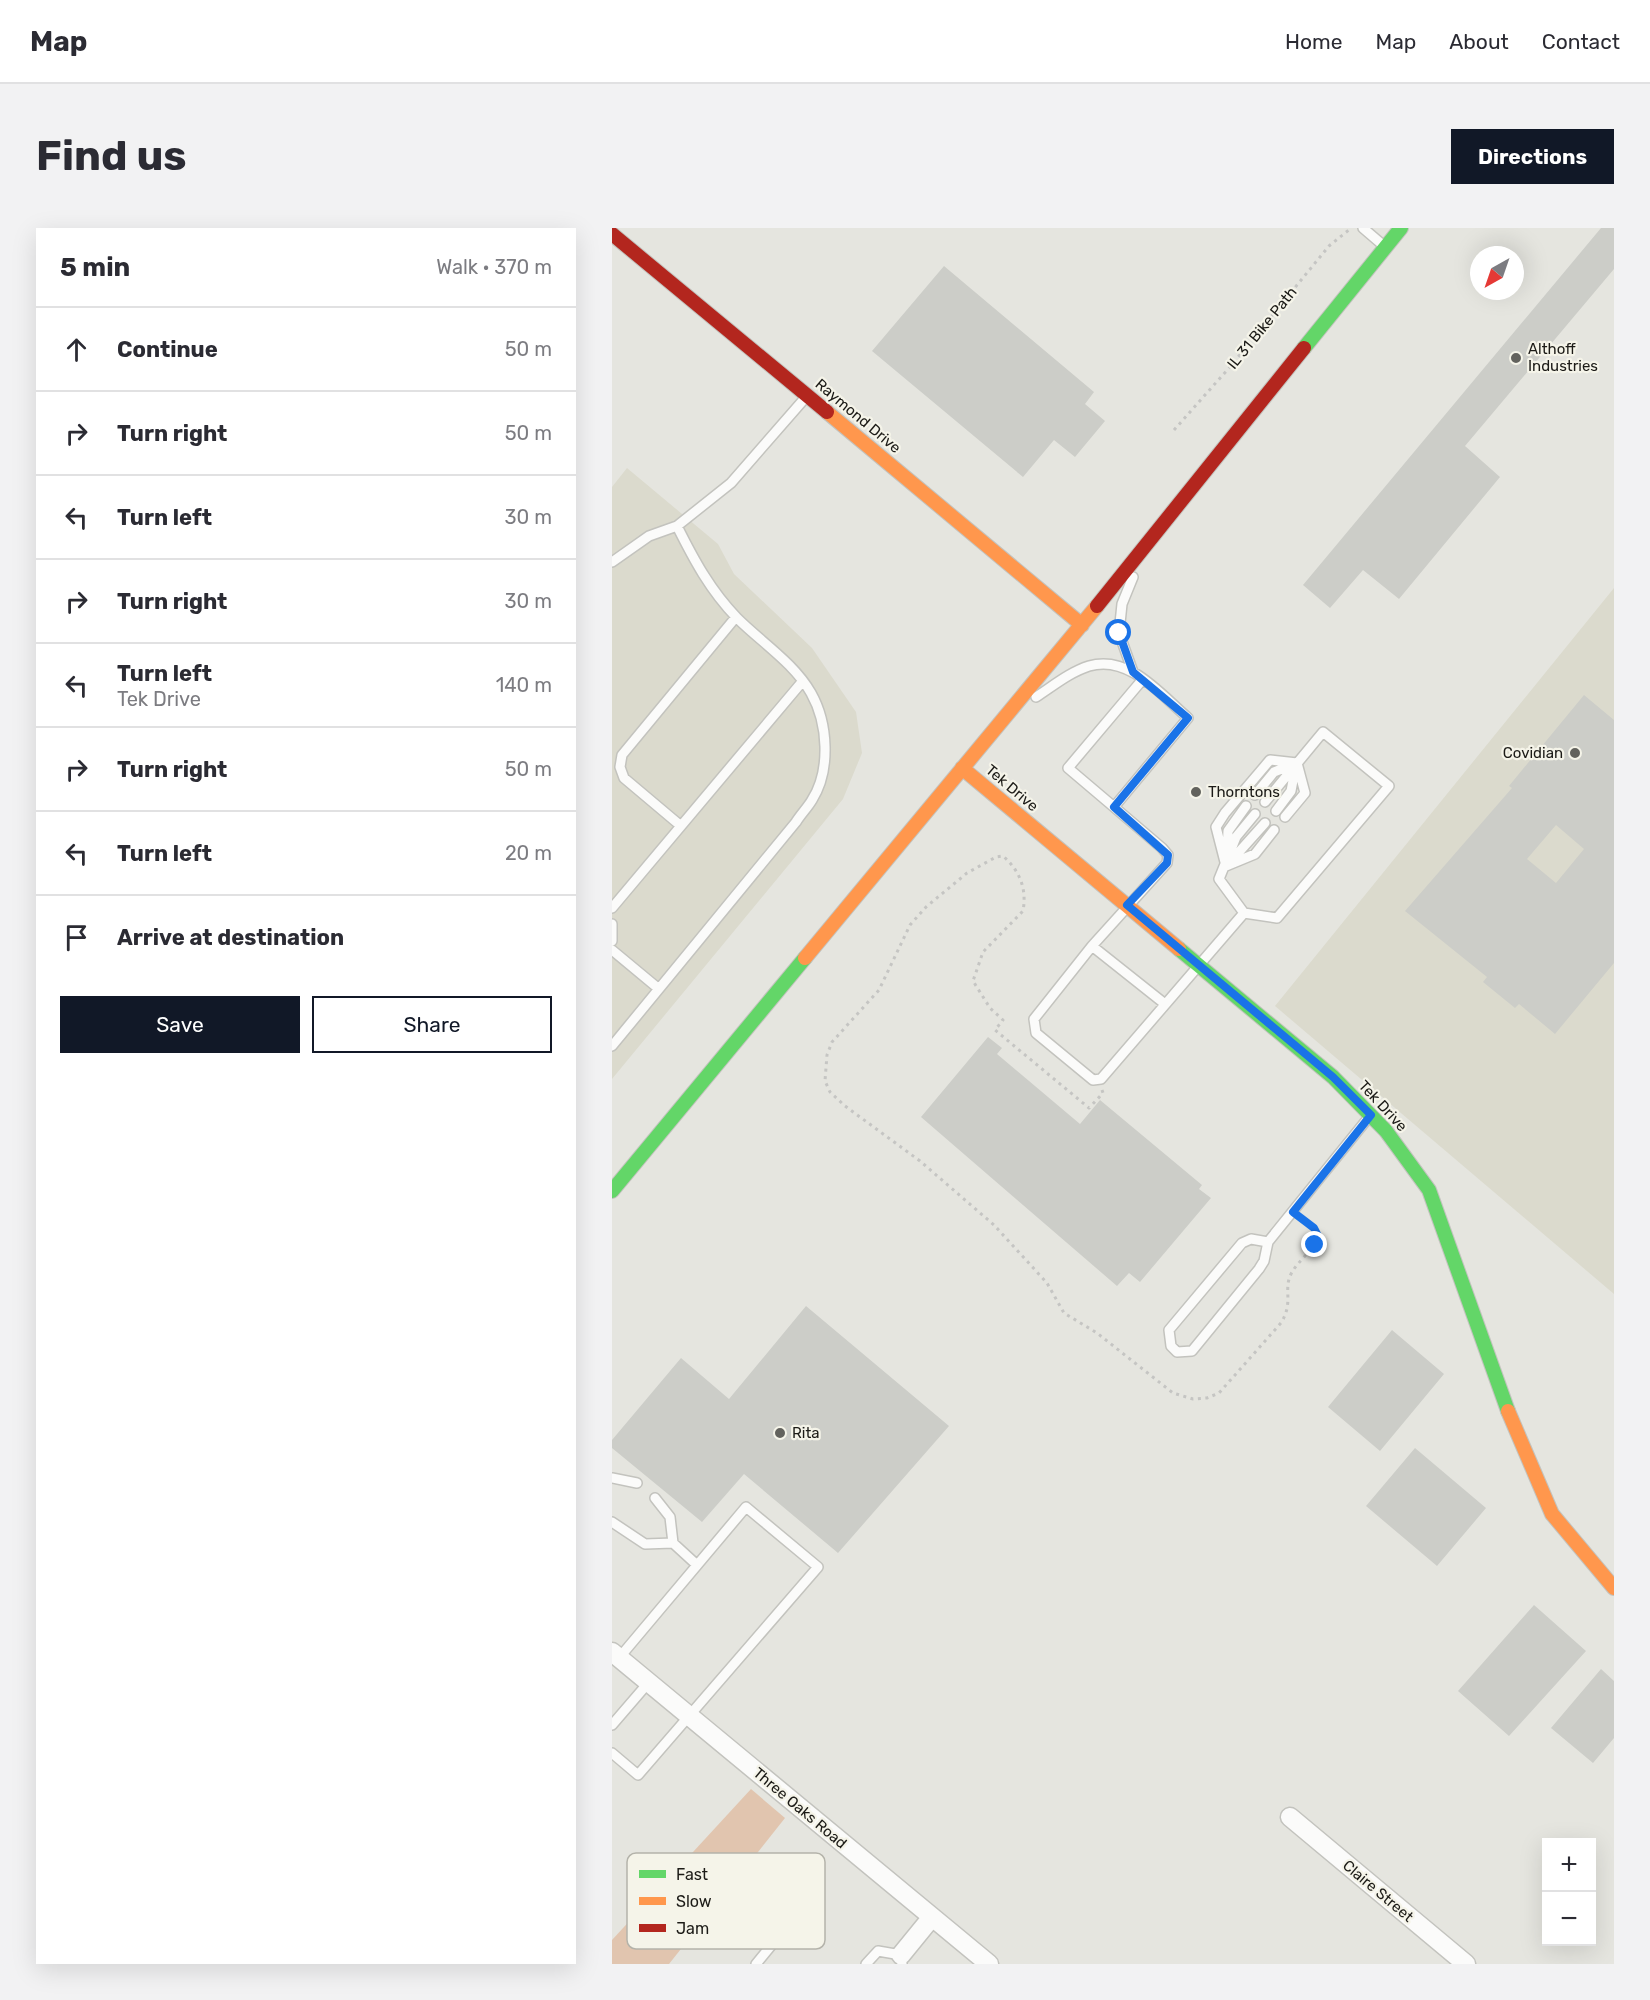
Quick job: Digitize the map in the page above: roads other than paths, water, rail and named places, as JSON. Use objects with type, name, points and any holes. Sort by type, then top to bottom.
[{"type":"street","points":[[612,1191],[1137,557],[1401,228]]},
{"type":"street","name":"Raymond Drive","points":[[612,234],[1082,624]]},
{"type":"street","name":"Tek Drive","points":[[962,768],[1333,1077],[1386,1131],[1429,1190],[1516,1434],[1552,1514],[1614,1588]]},
{"type":"street","name":"Three Oaks Road","points":[[616,1655],[989,1964]]},
{"type":"street","name":"Claire Street","points":[[1290,1817],[1466,1964]]},
{"type":"street","points":[[901,1959],[932,1917]]},
{"type":"lane","points":[[1363,228],[1386,247]]},
{"type":"lane","points":[[612,562],[649,536],[677,526],[731,483],[807,396]]},
{"type":"lane","points":[[612,1046],[814,798],[822,775],[826,746],[821,718],[811,693],[736,617],[705,581],[677,526]]},
{"type":"lane","points":[[1133,672],[1119,633],[1122,604],[1132,583],[1137,557]]},
{"type":"lane","points":[[681,826],[624,778],[620,767],[622,755],[736,617]]},
{"type":"lane","points":[[1012,708],[1091,666],[1106,664],[1133,672],[1188,718],[1114,807]]},
{"type":"lane","points":[[1143,679],[1068,768],[1168,855],[1167,863],[1092,946],[1034,1019],[1033,1027],[1044,1040],[1093,1080],[1097,1080],[1244,913]]},
{"type":"lane","points":[[612,908],[802,682]]},
{"type":"lane","points":[[1255,814],[1236,837],[1219,879],[1244,913],[1277,918],[1389,786],[1323,732],[1265,802]]},
{"type":"lane","points":[[1226,866],[1216,827],[1225,813],[1269,760],[1297,763]]},
{"type":"lane","points":[[1256,795],[1275,772],[1297,763]]},
{"type":"lane","points":[[1276,811],[1291,791],[1297,763]]},
{"type":"lane","points":[[1285,817],[1305,793],[1297,763]]},
{"type":"lane","points":[[1226,866],[1228,831],[1246,806]]},
{"type":"lane","points":[[1226,866],[1265,823]]},
{"type":"lane","points":[[1226,866],[1255,854],[1274,830]]},
{"type":"lane","points":[[612,924],[612,940]]},
{"type":"lane","points":[[1092,946],[1165,1004]]},
{"type":"lane","points":[[612,950],[659,988]]},
{"type":"lane","points":[[1268,1242],[1251,1239],[1242,1243],[1169,1330],[1171,1346],[1177,1352],[1192,1352],[1259,1269],[1264,1261],[1268,1242],[1371,1115]]},
{"type":"lane","points":[[612,1478],[637,1484]]},
{"type":"lane","points":[[655,1498],[670,1517],[673,1543],[697,1565]]},
{"type":"lane","points":[[612,1753],[638,1775],[818,1567],[746,1507],[616,1655]]},
{"type":"lane","points":[[612,1521],[645,1544],[673,1543]]},
{"type":"lane","points":[[612,1725],[649,1682]]},
{"type":"lane","points":[[756,1964],[768,1949]]},
{"type":"lane","points":[[866,1964],[878,1951],[901,1959]]},
{"type":"place","name":"Althoff Industries","points":[[1516,358]]},
{"type":"place","name":"Covidian","points":[[1575,753]]},
{"type":"place","name":"Thorntons","points":[[1196,792]]},
{"type":"place","name":"Rita","points":[[780,1433]]}]
